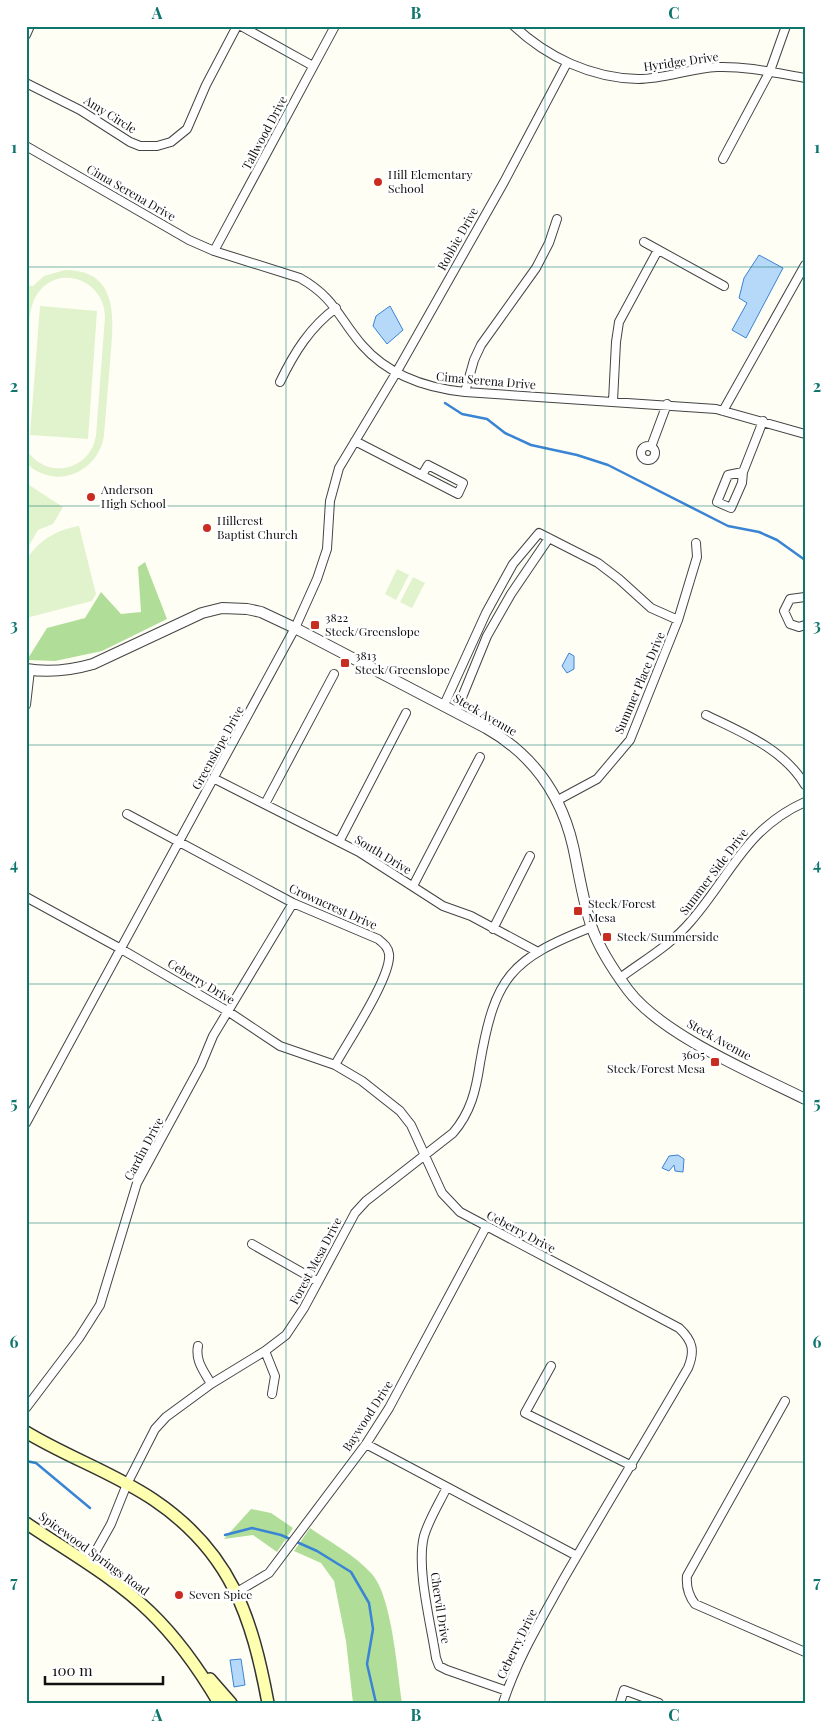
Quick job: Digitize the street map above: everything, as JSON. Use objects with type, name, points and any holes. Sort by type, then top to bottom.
[{"type":"main road","points":[[26,1432],[154,1500],[202,1542],[222,1567],[237,1592],[255,1639],[268,1703]]},
{"type":"main road","name":"Spicewood Springs Road","points":[[26,1523],[88,1565],[149,1611],[174,1637],[197,1666],[219,1703]]},
{"type":"main road","points":[[197,1666],[232,1703]]},
{"type":"street","points":[[26,34],[30,26]]},
{"type":"street","name":"Amy Circle","points":[[26,83],[80,110],[130,142],[140,146],[157,146],[171,142],[187,129],[206,85],[237,26]]},
{"type":"street","points":[[241,26],[313,66]]},
{"type":"street","name":"Tallwood Drive","points":[[214,251],[335,26]]},
{"type":"street","name":"Hyridge Drive","points":[[514,26],[545,52],[567,63],[596,72],[638,79],[718,67],[770,72],[805,78]]},
{"type":"street","points":[[723,159],[770,72],[786,26]]},
{"type":"street","name":"Robbie Drive","points":[[396,373],[504,182],[567,63]]},
{"type":"street","name":"Cima Serena Drive","points":[[26,146],[162,225],[214,251],[300,278],[325,295],[371,355],[396,373],[425,386],[465,392],[667,404],[723,411],[805,434]]},
{"type":"street","points":[[465,392],[474,360],[481,345],[536,268],[549,242],[557,219]]},
{"type":"street","points":[[644,242],[724,286]]},
{"type":"street","points":[[613,401],[619,322],[658,250]]},
{"type":"street","points":[[723,411],[805,264]]},
{"type":"street","points":[[280,382],[306,337],[315,326],[336,308]]},
{"type":"street","name":"Greenslope Drive","points":[[26,1123],[295,628],[317,579],[327,549],[333,484],[339,468],[396,373]]},
{"type":"street","points":[[651,447],[667,404]]},
{"type":"street","points":[[742,472],[728,474],[717,502],[731,508],[742,482],[742,472],[763,421]]},
{"type":"street","points":[[355,441],[458,494],[463,483],[428,465],[422,475]]},
{"type":"street","points":[[444,706],[486,613],[513,564],[539,533],[598,563],[651,608],[678,620]]},
{"type":"street","points":[[456,712],[487,636],[511,594],[549,538]]},
{"type":"street","name":"Summer Place Drive","points":[[558,800],[597,779],[622,751],[635,729],[678,620],[697,557],[696,543]]},
{"type":"street","points":[[804,626],[790,624],[784,611],[790,599],[805,597]]},
{"type":"street","name":"Steck Avenue","points":[[28,670],[62,670],[93,664],[202,613],[222,608],[261,612],[456,712],[503,738],[527,757],[558,800],[572,844],[592,927],[609,963],[640,1003],[666,1025],[699,1045],[805,1099]]},
{"type":"street","points":[[26,705],[28,670]]},
{"type":"street","points":[[265,804],[334,674]]},
{"type":"street","points":[[339,842],[406,713]]},
{"type":"street","points":[[706,715],[759,742],[787,763],[805,784]]},
{"type":"street","points":[[412,886],[480,757]]},
{"type":"street","name":"South Drive","points":[[214,778],[339,842],[443,906],[471,916],[538,952]]},
{"type":"street","name":"Summer Side Drive","points":[[620,978],[656,953],[692,921],[757,834],[772,820],[805,802]]},
{"type":"street","name":"Crowncrest Drive","points":[[127,814],[293,903],[378,939],[386,946],[389,955],[383,980],[335,1065]]},
{"type":"street","points":[[493,929],[530,856]]},
{"type":"street","name":"Ceberry Drive","points":[[26,897],[121,949],[229,1012],[280,1046],[335,1065],[362,1081],[400,1111],[410,1125],[450,1202],[486,1227],[679,1328],[689,1337],[693,1349],[688,1368],[632,1466],[605,1506],[525,1649],[503,1703]]},
{"type":"street","name":"Cardin Drive","points":[[26,1408],[79,1338],[100,1305],[137,1183],[201,1065],[213,1036],[293,903]]},
{"type":"street","name":"Forest Mesa Drive","points":[[88,1565],[111,1524],[127,1484],[155,1429],[166,1417],[211,1384],[265,1351],[286,1334],[296,1322],[355,1213],[366,1201],[453,1133],[463,1121],[476,1087],[487,1023],[494,1004],[509,975],[538,952],[592,927]]},
{"type":"street","name":"Baywood Drive","points":[[237,1592],[269,1573],[366,1444],[389,1408],[486,1227]]},
{"type":"street","points":[[252,1244],[317,1281]]},
{"type":"street","points":[[198,1346],[196,1355],[211,1384]]},
{"type":"street","points":[[265,1351],[275,1376],[272,1394]]},
{"type":"street","points":[[551,1366],[525,1413],[632,1466]]},
{"type":"street","points":[[785,1401],[687,1576],[689,1596],[695,1604],[805,1652]]},
{"type":"street","points":[[366,1444],[577,1556]]},
{"type":"street","name":"Chervil Drive","points":[[447,1487],[425,1533],[422,1546],[421,1564],[436,1658],[439,1666],[447,1670],[507,1691]]},
{"type":"street","points":[[620,1703],[624,1690],[659,1703]]},
{"type":"green space","points":[[65,270],[83,272],[96,279],[105,289],[110,302],[112,332],[104,436],[100,449],[93,460],[84,468],[74,474],[62,477],[50,476],[37,471],[26,463],[26,449],[35,459],[45,465],[67,468],[77,464],[86,457],[92,447],[96,435],[105,317],[103,304],[97,293],[88,285],[78,280],[67,278],[55,280],[45,286],[36,296],[30,312],[26,373],[26,285],[33,286],[44,276]]},
{"type":"green space","points":[[40,306],[97,311],[88,439],[30,435]]},
{"type":"green space","points":[[26,483],[63,507],[53,524],[38,530],[26,551]]},
{"type":"green space","points":[[79,526],[96,594],[92,601],[26,618],[26,561],[30,554],[42,542],[55,534]]},
{"type":"green space","points":[[145,562],[167,619],[102,651],[55,661],[27,660],[47,628],[85,618],[101,592],[121,614],[141,612],[138,567]]},
{"type":"green space","points":[[397,569],[409,575],[396,600],[385,594]]},
{"type":"green space","points":[[413,577],[425,583],[412,608],[400,602]]},
{"type":"green space","points":[[251,1509],[271,1513],[293,1528],[277,1552],[253,1535],[224,1539]]},
{"type":"green space","points":[[310,1528],[358,1561],[372,1574],[379,1585],[393,1635],[402,1703],[353,1703],[346,1641],[334,1581],[321,1563],[294,1551]]},
{"type":"water","points":[[759,255],[783,268],[746,338],[732,330],[747,303],[739,298],[744,278]]},
{"type":"water","points":[[390,306],[403,330],[387,344],[373,326],[376,316]]},
{"type":"water","points":[[569,653],[574,656],[574,669],[567,673],[562,666]]},
{"type":"water","points":[[678,1155],[684,1159],[683,1172],[675,1171],[674,1165],[669,1171],[662,1168],[669,1156]]},
{"type":"water","points":[[241,1659],[245,1685],[234,1687],[230,1660]]},
{"type":"waterway","points":[[445,403],[462,414],[487,419],[505,433],[531,445],[577,455],[608,465],[728,526],[759,532],[777,540],[805,560]]},
{"type":"waterway","points":[[26,1461],[36,1463],[90,1508]]},
{"type":"waterway","points":[[225,1535],[252,1528],[281,1535],[317,1551],[351,1572],[369,1603],[373,1629],[367,1664],[376,1703]]},
{"type":"place","name":"Hill Elementary School","points":[[378,182]]},
{"type":"place","name":"Anderson High School","points":[[91,497]]},
{"type":"place","name":"Hillcrest Baptist Church","points":[[207,528]]},
{"type":"place","name":"3822 Steck/Greenslope","points":[[315,625]]},
{"type":"place","name":"3813 Steck/Greenslope","points":[[345,663]]},
{"type":"place","name":"Steck/Forest Mesa","points":[[578,911]]},
{"type":"place","name":"Steck/Summerside","points":[[607,937]]},
{"type":"place","name":"3605 Steck/Forest Mesa","points":[[715,1062]]},
{"type":"place","name":"Seven Spice","points":[[179,1595]]}]
